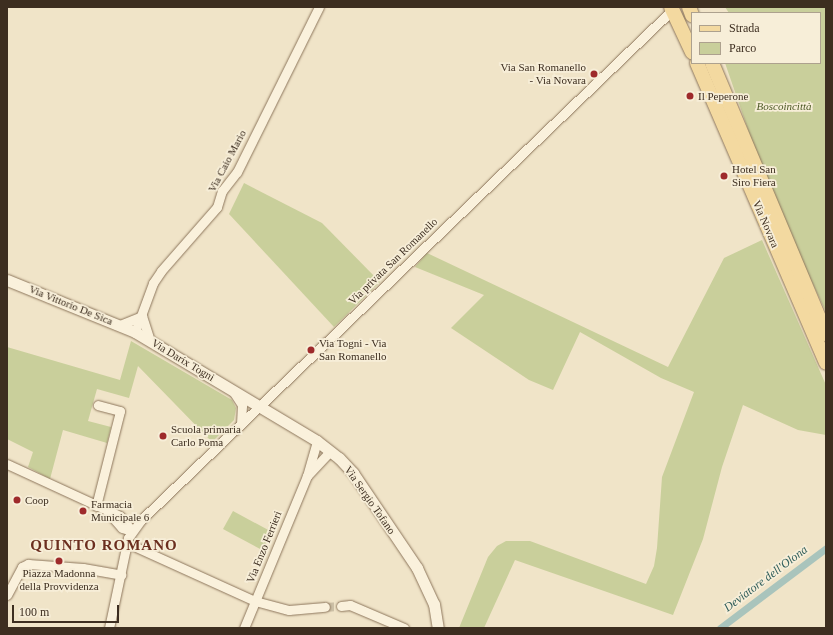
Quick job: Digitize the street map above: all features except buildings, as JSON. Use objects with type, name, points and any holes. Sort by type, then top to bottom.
[{"type":"main road","points":[[674,8],[691,50]]},
{"type":"main road","name":"Via Novara","points":[[697,64],[826,362]]},
{"type":"main road","name":"Via Novara","points":[[712,64],[826,334]]},
{"type":"street","name":"Via Caio Mario","points":[[135,332],[153,283],[161,271],[217,207],[224,189],[237,172],[319,7]]},
{"type":"street","name":"Via privata San Romanello","points":[[132,531],[259,406],[674,8]]},
{"type":"street","name":"Via Vittorio De Sica","points":[[7,280],[135,332]]},
{"type":"street","points":[[120,325],[142,316],[150,340]]},
{"type":"street","name":"Via Darix Togni","points":[[135,332],[259,406]]},
{"type":"street","name":"Via Darix Togni","points":[[232,390],[242,405],[241,424]]},
{"type":"street","points":[[96,506],[120,410],[98,405]]},
{"type":"street","name":"Via Sergio Tofano","points":[[259,406],[330,451],[353,473],[417,568],[434,604],[438,628]]},
{"type":"street","name":"Via Enzo Ferrieri","points":[[244,628],[307,476],[317,442]]},
{"type":"street","name":"Via Enzo Ferrieri","points":[[307,476],[330,451]]},
{"type":"street","points":[[7,464],[107,511],[122,528],[132,531],[127,543],[110,628]]},
{"type":"street","points":[[127,543],[255,601],[289,610],[325,607]]},
{"type":"street","points":[[7,595],[22,568],[28,564],[83,568],[121,575]]},
{"type":"street","points":[[341,606],[350,605],[404,628]]},
{"type":"green space","name":"Boscoincittà","points":[[725,7],[826,7],[826,312],[770,193],[725,64],[821,64],[821,12],[728,12]]},
{"type":"green space","points":[[244,183],[322,223],[380,282],[334,327],[229,214]]},
{"type":"green space","points":[[762,240],[826,385],[826,435],[798,430],[743,405],[722,467],[703,539],[673,615],[515,560],[484,628],[459,628],[488,557],[497,546],[506,541],[530,541],[646,584],[654,566],[657,548],[662,477],[694,392],[661,378],[580,332],[553,390],[529,380],[451,328],[484,295],[415,267],[427,253],[668,367],[724,258]]},
{"type":"green space","points":[[131,341],[232,400],[236,408],[234,420],[212,442],[138,366],[129,398],[97,389],[88,421],[111,427],[107,443],[63,430],[50,479],[28,467],[33,452],[7,439],[7,347],[120,380]]},
{"type":"green space","points":[[233,511],[272,532],[262,550],[223,529]]},
{"type":"waterway","name":"Deviatore dell'Olona","points":[[720,628],[826,548]]},
{"type":"tunnel","points":[[325,607],[341,606]]},
{"type":"place","name":"Via San Romanello - Via Novara","points":[[594,74]]},
{"type":"place","name":"Il Peperone","points":[[690,96]]},
{"type":"place","name":"Hotel San Siro Fiera","points":[[724,176]]},
{"type":"place","name":"Via Togni - Via San Romanello","points":[[311,350]]},
{"type":"place","name":"Scuola primaria Carlo Poma","points":[[163,436]]},
{"type":"place","name":"Coop","points":[[17,500]]},
{"type":"place","name":"Farmacia Municipale 6","points":[[83,511]]},
{"type":"place","name":"Piazza Madonna della Provvidenza","points":[[59,561]]},
{"type":"district","name":"QUINTO ROMANO","points":[[104,546]]}]
